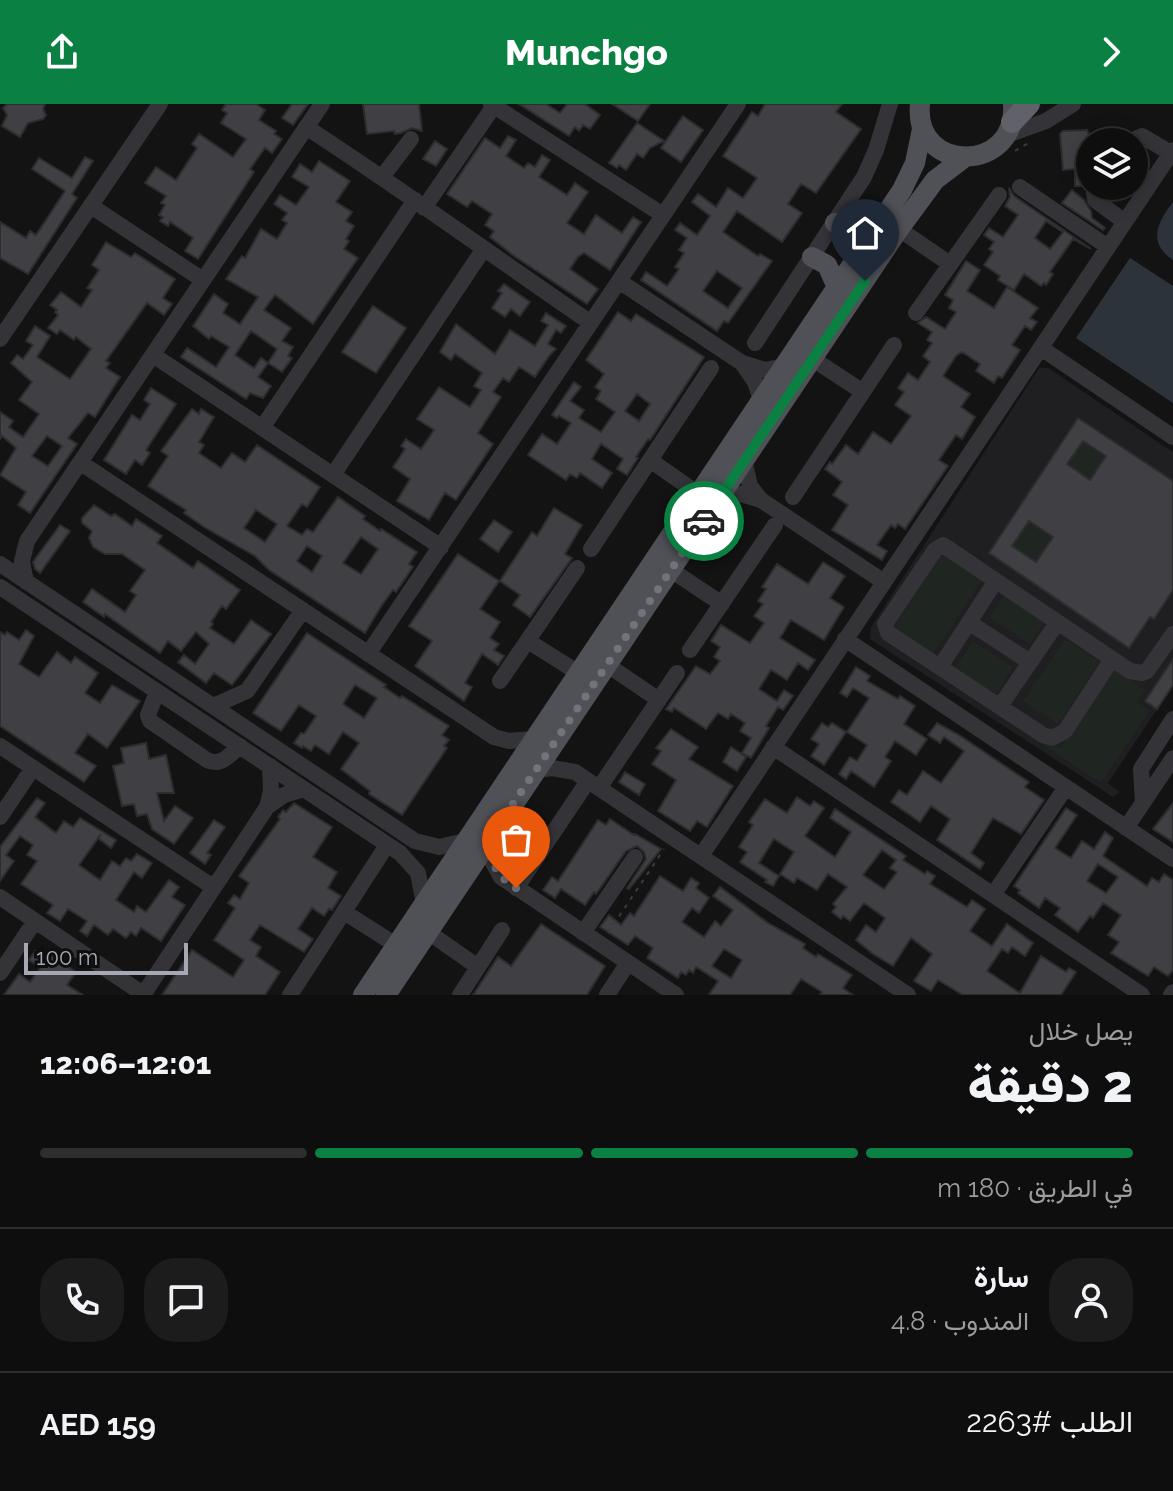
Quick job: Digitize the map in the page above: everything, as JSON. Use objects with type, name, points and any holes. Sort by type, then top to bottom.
[{"type":"highway","points":[[1010,129],[1029,104]]},
{"type":"main road","points":[[363,995],[909,178],[922,129],[920,104]]},
{"type":"main road","points":[[922,129],[939,149],[964,158]]},
{"type":"main road","points":[[386,995],[899,229],[935,180],[964,158],[989,152],[1010,129]]},
{"type":"main road","points":[[835,223],[858,232],[875,232]]},
{"type":"main road","points":[[812,257],[827,265],[837,287]]},
{"type":"main road","points":[[606,664],[609,650],[630,614],[628,608],[621,607]]},
{"type":"main road","points":[[374,995],[392,966],[396,945]]},
{"type":"street","points":[[0,339],[160,104]]},
{"type":"street","points":[[0,556],[27,541],[322,104]]},
{"type":"street","points":[[755,343],[835,223],[873,159],[890,104]]},
{"type":"street","points":[[1010,129],[1046,121],[1073,104]]},
{"type":"street","points":[[262,428],[492,105],[663,215]]},
{"type":"street","points":[[368,654],[663,215],[733,105]]},
{"type":"street","points":[[306,127],[591,323]]},
{"type":"street","points":[[382,177],[411,139]]},
{"type":"street","points":[[701,856],[1172,152],[1148,139]]},
{"type":"street","points":[[1020,187],[1108,247]]},
{"type":"street","points":[[916,313],[999,195]]},
{"type":"street","points":[[1095,200],[1125,222]]},
{"type":"street","points":[[91,206],[203,280]]},
{"type":"street","points":[[899,229],[950,264]]},
{"type":"street","points":[[333,475],[483,250]]},
{"type":"street","points":[[619,281],[742,363],[765,370],[784,366]]},
{"type":"street","points":[[793,497],[894,345]]},
{"type":"street","points":[[1041,348],[1173,437]]},
{"type":"street","points":[[153,355],[441,547]]},
{"type":"street","points":[[813,359],[863,392]]},
{"type":"street","points":[[742,363],[755,382],[761,400]]},
{"type":"street","points":[[591,549],[711,368]]},
{"type":"street","points":[[650,460],[697,493]]},
{"type":"street","points":[[744,460],[750,486],[761,500]]},
{"type":"street","points":[[81,463],[494,737],[517,741],[533,739]]},
{"type":"street","points":[[720,497],[741,494],[761,500],[884,582]]},
{"type":"street","points":[[690,650],[775,525]]},
{"type":"street","points":[[26,582],[22,561],[27,541]]},
{"type":"street","points":[[1112,659],[1065,731],[1052,738],[888,633],[885,627],[886,621],[940,546],[950,548],[995,582],[1112,659],[1130,671],[1142,673],[1152,666],[1173,634]]},
{"type":"street","points":[[0,564],[422,844],[429,853],[428,861],[421,864],[410,862]]},
{"type":"street","points":[[500,681],[577,568]]},
{"type":"street","points":[[671,570],[722,604]]},
{"type":"street","points":[[940,667],[995,582]]},
{"type":"street","points":[[1,589],[410,862],[422,884],[424,904]]},
{"type":"street","points":[[213,706],[247,691],[303,610]]},
{"type":"street","points":[[970,623],[1030,662]]},
{"type":"street","points":[[1000,706],[1057,623]]},
{"type":"street","points":[[845,639],[1173,859]]},
{"type":"street","points":[[528,641],[577,672]]},
{"type":"street","points":[[606,664],[659,700]]},
{"type":"street","points":[[516,888],[587,780],[659,700],[677,673]]},
{"type":"street","points":[[247,691],[247,729]]},
{"type":"street","points":[[157,692],[148,715],[150,721],[207,760],[222,761],[240,746]]},
{"type":"street","points":[[1143,803],[1141,769],[1173,719]]},
{"type":"street","points":[[560,735],[563,751],[587,780]]},
{"type":"street","points":[[494,737],[505,754],[510,773]]},
{"type":"street","points":[[0,746],[213,887]]},
{"type":"street","points":[[773,747],[1142,995]]},
{"type":"street","points":[[1126,828],[1173,758]]},
{"type":"street","points":[[0,897],[143,995],[267,807],[271,791],[270,766]]},
{"type":"street","points":[[0,817],[33,768]]},
{"type":"street","points":[[536,770],[552,768],[587,780],[701,856],[885,988],[908,995]]},
{"type":"street","points":[[993,895],[1066,787]]},
{"type":"street","points":[[267,807],[284,795],[304,789]]},
{"type":"street","points":[[490,838],[491,859],[501,877],[676,995]]},
{"type":"street","points":[[422,844],[439,847],[465,841]]},
{"type":"street","points":[[290,995],[387,845]]},
{"type":"street","points":[[583,933],[635,857]]},
{"type":"street","points":[[464,877],[501,877]]},
{"type":"street","points":[[344,912],[396,945]]},
{"type":"street","points":[[0,973],[35,921]]},
{"type":"street","points":[[460,995],[502,930]]},
{"type":"street","points":[[428,932],[478,967]]},
{"type":"street","points":[[607,995],[628,963]]},
{"type":"path","points":[[1010,129],[1035,139]]},
{"type":"path","points":[[600,944],[673,837]]},
{"type":"shaded area","points":[[1173,202],[1173,260],[1160,247],[1157,233],[1162,218]]},
{"type":"shaded area","points":[[1130,258],[1173,286],[1173,403],[1076,338]]},
{"type":"shaded area","points":[[1039,368],[1048,368],[1173,452],[1173,685],[1108,783],[1120,792],[1113,797],[870,639],[871,627]],"holes":[[[915,653],[1060,748],[1114,670],[1137,702],[1100,783],[911,658]]]},
{"type":"shaded area","points":[[1083,441],[1106,456],[1090,480],[1067,464]]},
{"type":"shaded area","points":[[1029,521],[1053,537],[1036,562],[1012,546]]},
{"type":"shaded area","points":[[943,552],[983,578],[930,659],[890,633]]},
{"type":"shaded area","points":[[1007,592],[1047,618],[1030,644],[990,618]]},
{"type":"shaded area","points":[[1065,639],[1100,662],[1058,724],[1023,701]]},
{"type":"shaded area","points":[[973,641],[1013,667],[996,694],[955,668]]},
{"type":"shaded area","points":[[914,653],[1060,748],[1114,670],[1145,690],[1137,702],[1150,711],[1100,783],[911,658]]},
{"type":"building","points":[[7,104],[45,104],[43,109],[46,115],[43,119],[28,123],[20,137],[2,126],[7,115],[3,108]]},
{"type":"building","points":[[226,104],[256,104],[265,110],[259,120],[282,139],[272,153],[265,148],[250,169],[254,172],[198,259],[185,251],[192,237],[170,222],[168,226],[160,221],[163,217],[159,215],[165,205],[161,203],[166,196],[145,183],[156,167],[176,180],[197,148],[192,144],[199,134],[233,157],[246,139],[221,123],[227,113],[222,110]]},
{"type":"building","points":[[292,104],[308,104],[293,125],[282,118]]},
{"type":"building","points":[[363,104],[419,104],[422,131],[412,128],[395,134],[394,131],[367,134]]},
{"type":"building","points":[[519,104],[546,104],[560,113],[567,104],[585,104],[600,115],[590,129],[583,125],[579,131],[575,127],[569,136]]},
{"type":"building","points":[[612,104],[650,104],[638,121]]},
{"type":"building","points":[[765,104],[842,104],[836,112],[861,129],[816,193],[801,184],[788,204],[802,213],[782,242],[737,211],[723,232],[758,256],[760,254],[772,261],[728,323],[724,321],[717,331],[641,280],[646,272],[667,286],[679,269],[675,267],[684,253],[679,250],[687,238],[675,230],[680,223],[697,235],[710,216],[692,202],[698,194],[716,207],[728,188],[743,198],[757,178],[723,156],[752,112],[758,116]],"holes":[[[717,271],[742,288],[728,308],[703,291]]]},
{"type":"building","points":[[683,116],[703,130],[681,162],[661,148]]},
{"type":"building","points":[[637,123],[664,141],[650,148],[643,158],[637,154],[626,170],[619,165],[617,168],[609,163]]},
{"type":"building","points":[[1076,130],[1076,186],[1075,169],[1063,170],[1060,134]]},
{"type":"building","points":[[508,136],[516,140],[506,156],[524,168],[528,163],[535,167],[542,155],[550,160],[539,177],[567,195],[575,183],[588,192],[567,223],[584,234],[596,215],[622,233],[633,217],[641,222],[610,270],[584,253],[570,269],[598,289],[587,304],[490,237],[494,231],[485,225],[492,214],[472,201],[467,207],[447,194],[485,138],[500,148]]},
{"type":"building","points":[[435,141],[447,149],[436,166],[423,159]]},
{"type":"building","points":[[85,157],[93,161],[72,194],[77,198],[28,274],[0,258],[0,222],[26,238],[30,231],[36,235],[65,191],[32,169],[39,158],[72,178]]},
{"type":"building","points":[[319,161],[350,181],[336,202],[352,212],[346,221],[354,226],[344,249],[358,258],[313,324],[275,295],[264,310],[291,328],[282,341],[293,347],[288,356],[292,358],[282,372],[268,363],[258,377],[271,386],[263,398],[250,393],[246,399],[181,357],[187,348],[216,367],[229,347],[211,336],[209,339],[193,326],[214,294],[228,304],[223,313],[240,324],[258,297],[226,279],[242,256],[245,258],[261,229],[277,239],[287,223],[282,220],[287,213],[274,204],[280,195],[296,205],[309,187],[292,177],[300,164],[312,172]],"holes":[[[251,331],[277,349],[268,363],[261,358],[254,368],[235,355]]]},
{"type":"building","points":[[1009,188],[1014,196],[1091,249],[1073,239],[1050,272],[1053,274],[1046,285],[1041,286],[1024,274],[1014,290],[998,280],[1000,276],[984,265],[993,252],[989,249],[994,242],[984,235],[989,228],[1003,237],[1018,215],[1005,206],[1010,197]],"holes":[[[1046,221],[1063,232],[1050,249],[1035,238]]]},
{"type":"building","points":[[1072,190],[1076,193],[1076,200],[1084,200],[1092,218],[1105,228],[1103,230],[1062,203]]},
{"type":"building","points":[[106,242],[131,257],[135,253],[175,279],[163,298],[172,304],[164,315],[147,303],[106,361],[110,363],[106,368],[120,377],[95,417],[88,413],[68,438],[77,444],[30,513],[18,505],[26,492],[0,475],[16,448],[2,436],[0,439],[0,412],[13,421],[9,427],[23,437],[39,414],[19,400],[32,382],[11,363],[17,355],[23,359],[33,345],[26,341],[35,326],[50,336],[37,357],[70,379],[91,349],[76,337],[74,340],[60,330],[57,334],[48,328],[58,315],[50,305],[61,292],[81,307],[92,290],[87,288],[99,270],[92,265]],"holes":[[[47,436],[62,446],[48,466],[32,456]]]},
{"type":"building","points":[[966,261],[980,270],[967,291],[994,308],[1007,287],[1038,308],[1030,318],[1037,322],[1031,330],[1025,326],[1012,345],[1020,350],[1002,378],[998,376],[994,383],[976,371],[980,364],[962,352],[956,356],[943,376],[970,394],[961,407],[975,417],[962,439],[956,435],[939,460],[948,466],[905,529],[898,524],[895,528],[891,525],[877,545],[887,551],[882,560],[832,530],[848,505],[833,495],[842,482],[825,469],[846,445],[858,454],[873,432],[891,444],[911,416],[895,405],[904,392],[898,388],[908,373],[918,380],[930,362],[923,356],[932,343],[927,340],[932,332],[918,323],[926,317],[945,329],[956,312],[949,308],[953,300],[945,295]]},
{"type":"building","points":[[504,284],[530,302],[520,316],[511,309],[505,317],[492,308]]},
{"type":"building","points":[[373,306],[406,328],[376,373],[342,352]]},
{"type":"building","points":[[618,312],[631,321],[636,314],[704,357],[627,475],[617,469],[623,459],[601,444],[592,459],[612,473],[602,488],[580,473],[577,478],[570,474],[566,480],[528,455],[542,434],[557,444],[571,423],[552,415],[574,382],[581,387],[570,401],[584,410],[579,418],[601,432],[615,412],[596,399],[601,391],[595,387],[604,374],[586,360]],"holes":[[[637,394],[650,404],[639,421],[625,411]]]},
{"type":"building","points":[[546,313],[566,326],[561,333],[556,330],[548,344],[556,349],[535,377],[519,367],[509,382],[503,378],[493,392],[501,397],[478,433],[493,444],[456,500],[445,493],[429,520],[397,501],[410,479],[393,467],[405,449],[401,446],[406,439],[421,449],[434,430],[417,419],[439,387],[470,407],[481,390],[474,386],[482,373],[455,354],[451,360],[440,352],[456,324],[495,354],[510,330],[535,346],[548,325],[541,321]]},
{"type":"building","points":[[151,388],[176,404],[146,450],[150,453],[142,465],[135,460],[126,474],[104,460],[132,415],[140,420],[150,404],[144,400]]},
{"type":"building","points":[[192,409],[199,414],[201,409],[214,417],[199,442],[204,445],[199,453],[221,468],[232,453],[245,462],[257,445],[320,487],[307,507],[302,504],[287,526],[302,535],[307,529],[313,532],[338,497],[380,531],[417,552],[409,564],[413,567],[396,592],[393,590],[382,605],[365,633],[269,570],[255,556],[204,527],[184,513],[186,510],[148,486],[168,456],[161,451]],"holes":[[[256,510],[277,524],[265,542],[244,528]],[[361,537],[378,549],[361,574],[343,563]],[[307,546],[322,556],[312,572],[297,561]]]},
{"type":"building","points":[[1078,418],[1173,481],[1173,590],[1129,648],[989,553]],"holes":[[[1083,441],[1106,456],[1090,480],[1067,464]],[[1029,521],[1053,537],[1036,562],[1012,546]]]},
{"type":"building","points":[[94,505],[132,526],[136,519],[162,536],[157,543],[193,568],[198,561],[240,590],[226,609],[222,606],[210,628],[234,644],[251,620],[271,634],[232,685],[214,673],[206,683],[178,662],[184,655],[195,664],[209,644],[196,632],[181,651],[168,641],[160,653],[83,602],[92,589],[125,612],[136,595],[130,591],[145,570],[122,554],[105,554],[93,547],[89,538],[92,531],[82,523],[82,518]]},
{"type":"building","points":[[554,508],[582,525],[565,554],[572,558],[530,617],[513,605],[520,595],[500,581],[532,532],[537,536]]},
{"type":"building","points":[[494,520],[512,532],[498,552],[480,539]]},
{"type":"building","points":[[60,525],[70,531],[40,573],[33,562]]},
{"type":"building","points":[[458,554],[499,581],[480,609],[500,622],[490,638],[499,644],[494,650],[504,656],[498,665],[482,654],[465,683],[472,687],[464,701],[415,666],[432,641],[409,626]]},
{"type":"building","points":[[823,562],[845,576],[830,598],[844,607],[824,640],[791,620],[780,638],[815,660],[808,670],[798,663],[787,680],[771,670],[759,689],[777,701],[784,690],[793,696],[783,710],[778,707],[751,758],[742,753],[751,738],[740,731],[745,723],[731,714],[728,719],[718,713],[706,729],[674,708],[672,712],[666,709],[696,666],[710,674],[720,661],[714,657],[720,647],[711,641],[721,625],[750,643],[764,623],[754,616],[763,604],[758,601],[766,589],[762,587],[777,564],[808,584]]},
{"type":"building","points":[[26,630],[34,636],[19,664],[39,677],[57,652],[71,663],[75,657],[98,673],[85,693],[100,703],[112,685],[140,701],[107,748],[88,734],[75,753],[96,766],[84,782],[0,726],[0,632],[5,635],[7,632],[19,640]]},
{"type":"building","points":[[307,633],[386,685],[384,687],[400,698],[402,696],[449,726],[442,735],[449,740],[444,746],[447,748],[402,815],[369,794],[370,791],[341,769],[359,743],[343,732],[329,754],[315,745],[311,751],[294,743],[316,716],[299,705],[281,731],[253,713]],"holes":[[[355,685],[377,698],[364,718],[343,704]]]},
{"type":"building","points":[[1173,659],[1173,685],[1157,709],[1145,701]]},
{"type":"building","points":[[856,667],[870,676],[867,681],[915,706],[904,724],[927,739],[916,755],[895,741],[885,757],[891,761],[874,787],[851,771],[846,779],[839,774],[850,757],[857,761],[867,745],[847,732],[869,698],[853,688],[847,697],[840,693]]},
{"type":"building","points":[[822,723],[828,727],[832,723],[846,732],[824,765],[811,756],[819,744],[811,739]]},
{"type":"building","points":[[937,723],[1029,782],[1025,787],[1044,800],[1021,834],[993,818],[971,853],[984,863],[980,869],[937,840],[950,819],[931,806],[920,822],[891,802],[899,790],[907,795],[923,771],[941,783],[964,751],[944,737],[940,743],[928,735]]},
{"type":"building","points":[[671,729],[698,747],[689,759],[733,786],[707,827],[697,821],[690,831],[658,811],[676,780],[652,764],[661,751],[656,748]]},
{"type":"building","points":[[146,743],[149,759],[166,755],[174,793],[157,793],[164,821],[175,806],[193,818],[174,844],[152,829],[147,814],[137,816],[134,804],[122,806],[113,766],[124,763],[121,748]]},
{"type":"building","points":[[731,747],[746,757],[737,771],[723,762]]},
{"type":"building","points":[[625,772],[645,784],[639,795],[619,782]]},
{"type":"building","points":[[797,797],[810,806],[814,801],[824,808],[805,836],[835,857],[851,832],[830,818],[835,809],[906,856],[903,860],[925,874],[927,871],[935,876],[930,884],[967,907],[972,900],[985,909],[970,931],[992,946],[1007,924],[1033,943],[1025,956],[1012,947],[1008,953],[1002,949],[987,971],[1020,993],[1041,956],[1066,972],[1069,968],[1076,972],[1061,995],[963,995],[938,980],[931,991],[914,981],[932,954],[911,938],[893,966],[873,954],[856,940],[866,925],[876,932],[885,918],[864,903],[850,921],[843,916],[841,919],[832,912],[836,907],[833,904],[847,887],[828,874],[817,890],[797,878],[794,883],[780,874],[794,852],[774,839],[759,863],[779,876],[773,886],[740,862],[747,852],[739,847],[753,825],[749,822],[765,799],[787,813]],"holes":[[[882,850],[896,860],[890,868],[897,872],[884,889],[863,875]]]},
{"type":"building","points":[[37,798],[45,803],[35,817],[56,833],[64,821],[73,827],[80,818],[116,840],[111,848],[98,838],[79,865],[100,880],[112,861],[120,866],[126,858],[131,861],[137,854],[152,863],[142,878],[134,872],[116,900],[134,912],[137,906],[146,912],[169,880],[179,887],[172,897],[185,905],[161,941],[141,928],[136,936],[131,932],[126,938],[113,929],[108,935],[94,925],[87,936],[80,931],[87,921],[68,909],[60,921],[47,913],[53,905],[21,884],[37,861],[27,855],[33,845],[20,836],[6,855],[14,861],[0,881],[0,847]]},
{"type":"building","points":[[294,803],[332,827],[313,857],[337,872],[328,888],[341,896],[324,916],[312,908],[298,929],[313,939],[304,952],[260,925],[250,940],[261,947],[256,956],[280,972],[265,995],[162,995],[192,950],[233,977],[244,960],[214,940],[235,908],[228,903],[234,895],[240,899],[249,883],[239,876],[280,819],[278,817],[283,810],[286,812]]},
{"type":"building","points":[[1173,803],[1173,842],[1153,829]]},
{"type":"building","points":[[1066,808],[1077,815],[1055,848],[1071,858],[1082,841],[1094,849],[1105,832],[1113,838],[1103,856],[1147,886],[1152,878],[1159,882],[1164,874],[1173,880],[1173,970],[1168,976],[1154,967],[1148,976],[1111,953],[1119,942],[1108,935],[1121,915],[1103,903],[1078,932],[1055,915],[1060,908],[1045,898],[1039,908],[1018,893],[1020,890],[1014,886]],"holes":[[[1098,864],[1118,877],[1106,893],[1087,881]]]},
{"type":"building","points":[[610,819],[661,849],[629,889],[646,859],[637,846],[626,851],[585,905],[561,889],[555,898],[543,890],[552,877],[558,881],[598,820],[606,825]]},
{"type":"building","points":[[214,820],[225,827],[207,853],[211,855],[205,864],[190,853]]},
{"type":"building","points":[[660,876],[683,891],[691,878],[699,883],[696,888],[709,898],[699,913],[692,908],[682,922],[704,937],[715,921],[721,926],[733,910],[713,896],[720,887],[768,923],[805,944],[803,948],[816,957],[818,954],[852,975],[843,988],[853,995],[820,995],[822,992],[801,979],[790,995],[709,995],[718,981],[696,967],[693,973],[689,970],[686,975],[681,972],[678,978],[647,958],[653,948],[635,936],[628,945],[600,927],[609,915],[621,925],[630,913],[634,916]],"holes":[[[724,949],[742,960],[731,978],[712,966]]]},
{"type":"building","points":[[541,924],[605,966],[587,995],[473,995],[498,957],[511,966]]},
{"type":"building","points":[[35,951],[46,959],[49,954],[76,972],[67,985],[83,995],[4,995],[19,974],[30,982],[40,968],[29,960]]},
{"type":"way so far","points":[[516,888],[495,869],[490,838],[704,521]]},
{"type":"route","points":[[704,521],[865,281]]}]
